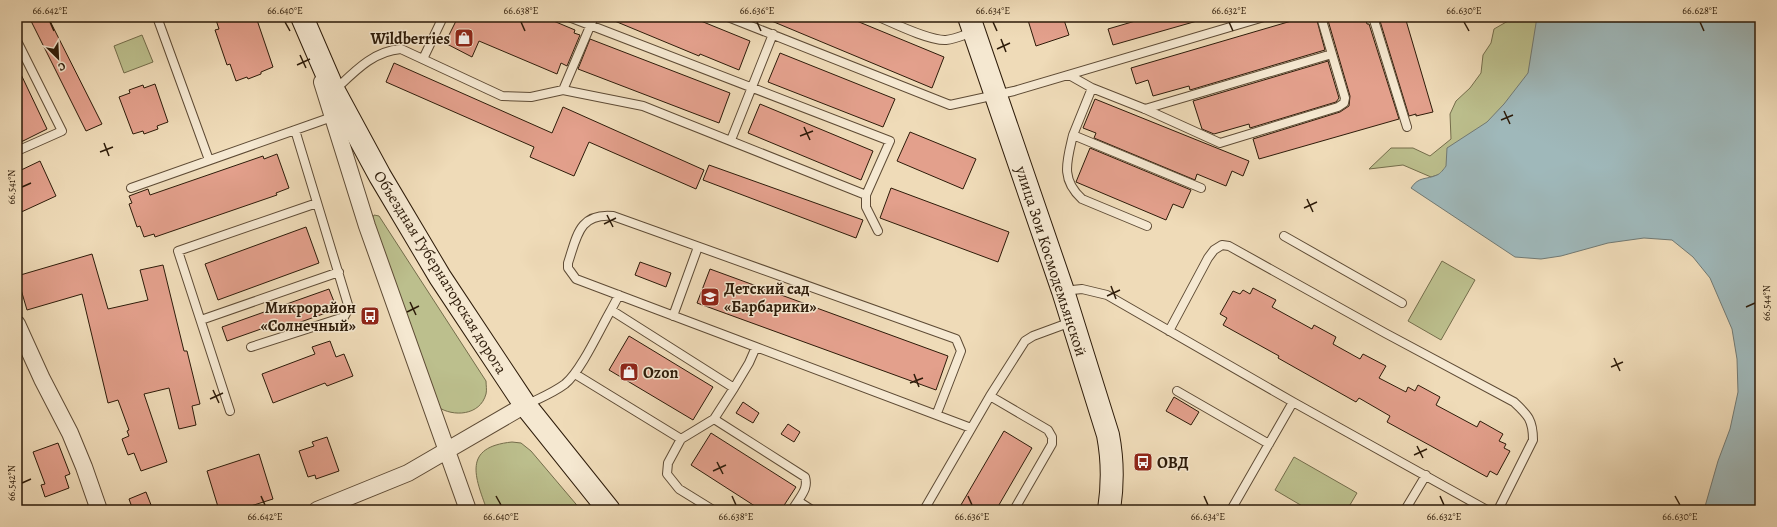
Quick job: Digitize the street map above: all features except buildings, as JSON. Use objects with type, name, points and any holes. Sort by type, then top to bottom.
[{"type":"main road","name":"Объездная Губернаторская дорога","points":[[303,20],[334,91],[410,228],[525,405],[609,510]]},
{"type":"main road","name":"улица Зои Космодемьянской","points":[[972,24],[1063,291],[1108,435],[1112,457],[1113,477],[1109,510]]},
{"type":"street","points":[[303,20],[332,117],[370,233],[468,510]]},
{"type":"street","points":[[17,324],[42,379],[70,434],[99,510]]},
{"type":"street","points":[[317,510],[408,473],[525,405]]},
{"type":"lane","points":[[157,17],[209,160]]},
{"type":"lane","points":[[423,59],[443,17]]},
{"type":"lane","points":[[569,17],[890,141],[866,195],[866,208],[878,231]]},
{"type":"lane","points":[[563,90],[594,17]]},
{"type":"lane","points":[[728,17],[950,105],[996,96],[1264,17]]},
{"type":"lane","points":[[879,17],[933,38],[945,40],[953,39],[972,24]]},
{"type":"lane","points":[[1069,75],[1092,88],[1145,109],[1220,143],[1338,107],[1344,103],[1345,98],[1321,17]]},
{"type":"lane","points":[[1373,17],[1407,127]]},
{"type":"lane","points":[[731,140],[772,34]]},
{"type":"lane","points":[[17,41],[62,131],[17,151]]},
{"type":"lane","points":[[334,91],[362,65],[372,58],[391,50],[401,49],[502,96],[531,97],[563,90],[643,106],[866,195]]},
{"type":"lane","points":[[1145,109],[1332,54]]},
{"type":"lane","points":[[1092,88],[1073,135],[1066,175],[1069,184],[1074,192],[1082,199],[1147,226]]},
{"type":"lane","points":[[131,188],[332,117]]},
{"type":"lane","points":[[251,347],[344,317],[349,308],[295,130]]},
{"type":"lane","points":[[1073,135],[1201,188]]},
{"type":"lane","points":[[230,411],[178,251],[317,203]]},
{"type":"lane","points":[[937,414],[961,350],[956,339],[613,216],[603,215],[590,219],[583,225],[579,232],[568,262],[568,268],[576,279],[972,428]]},
{"type":"lane","points":[[1284,236],[1402,303]]},
{"type":"lane","points":[[1169,331],[1208,258],[1214,250],[1222,245],[1229,246],[1385,333],[1514,402],[1529,416],[1533,428],[1533,440],[1498,510]]},
{"type":"lane","points":[[673,316],[698,247]]},
{"type":"lane","points":[[201,320],[338,272]]},
{"type":"lane","points":[[1063,291],[1082,288],[1106,295],[1293,402],[1487,510]]},
{"type":"lane","points":[[525,405],[554,392],[575,374],[619,295]]},
{"type":"lane","points":[[611,310],[734,388]]},
{"type":"lane","points":[[924,510],[990,396],[1025,342],[1033,336],[1072,322]]},
{"type":"lane","points":[[713,510],[679,488],[667,474],[668,463],[681,439],[714,419],[749,363],[756,347]]},
{"type":"lane","points":[[575,374],[681,439]]},
{"type":"lane","points":[[1177,391],[1269,444]]},
{"type":"lane","points":[[990,396],[1048,430],[1052,436],[1052,444],[1014,510]]},
{"type":"lane","points":[[1231,510],[1293,402]]},
{"type":"lane","points":[[714,419],[805,477],[807,483],[805,489],[792,510]]},
{"type":"lane","points":[[1405,510],[1426,475]]},
{"type":"lane","points":[[798,501],[812,510]]},
{"type":"green space","points":[[1515,17],[1560,17],[1550,76],[1467,166],[1431,177],[1403,165],[1369,169],[1391,148],[1413,148],[1430,156],[1451,139],[1450,114],[1456,101],[1470,88],[1481,73],[1483,55],[1491,43],[1494,29]]},
{"type":"green space","points":[[142,35],[153,62],[124,73],[114,46]]},
{"type":"green space","points":[[374,215],[379,216],[486,381],[486,392],[483,401],[478,407],[458,413],[438,407],[372,219]]},
{"type":"green space","points":[[1442,261],[1475,280],[1441,340],[1408,321]]},
{"type":"green space","points":[[512,442],[521,443],[531,451],[581,510],[487,510],[476,475],[476,466],[479,457],[485,450],[496,445]]},
{"type":"green space","points":[[1294,457],[1357,493],[1347,510],[1309,510],[1275,490]]},
{"type":"water","points":[[1537,17],[1760,17],[1760,510],[1704,510],[1718,461],[1730,429],[1738,392],[1737,359],[1732,329],[1710,278],[1693,257],[1672,240],[1644,238],[1608,243],[1561,256],[1541,259],[1515,257],[1411,188],[1420,180],[1433,177],[1441,173],[1446,166],[1447,148],[1487,122],[1504,104],[1528,73]]},
{"type":"place","name":"Wildberries","points":[[464,38]]},
{"type":"place","name":"Детский сад «Барбарики»","points":[[710,297]]},
{"type":"place","name":"Микрорайон «Солнечный»","points":[[370,316]]},
{"type":"place","name":"Ozon","points":[[629,372]]},
{"type":"place","name":"ОВД","points":[[1143,462]]}]
